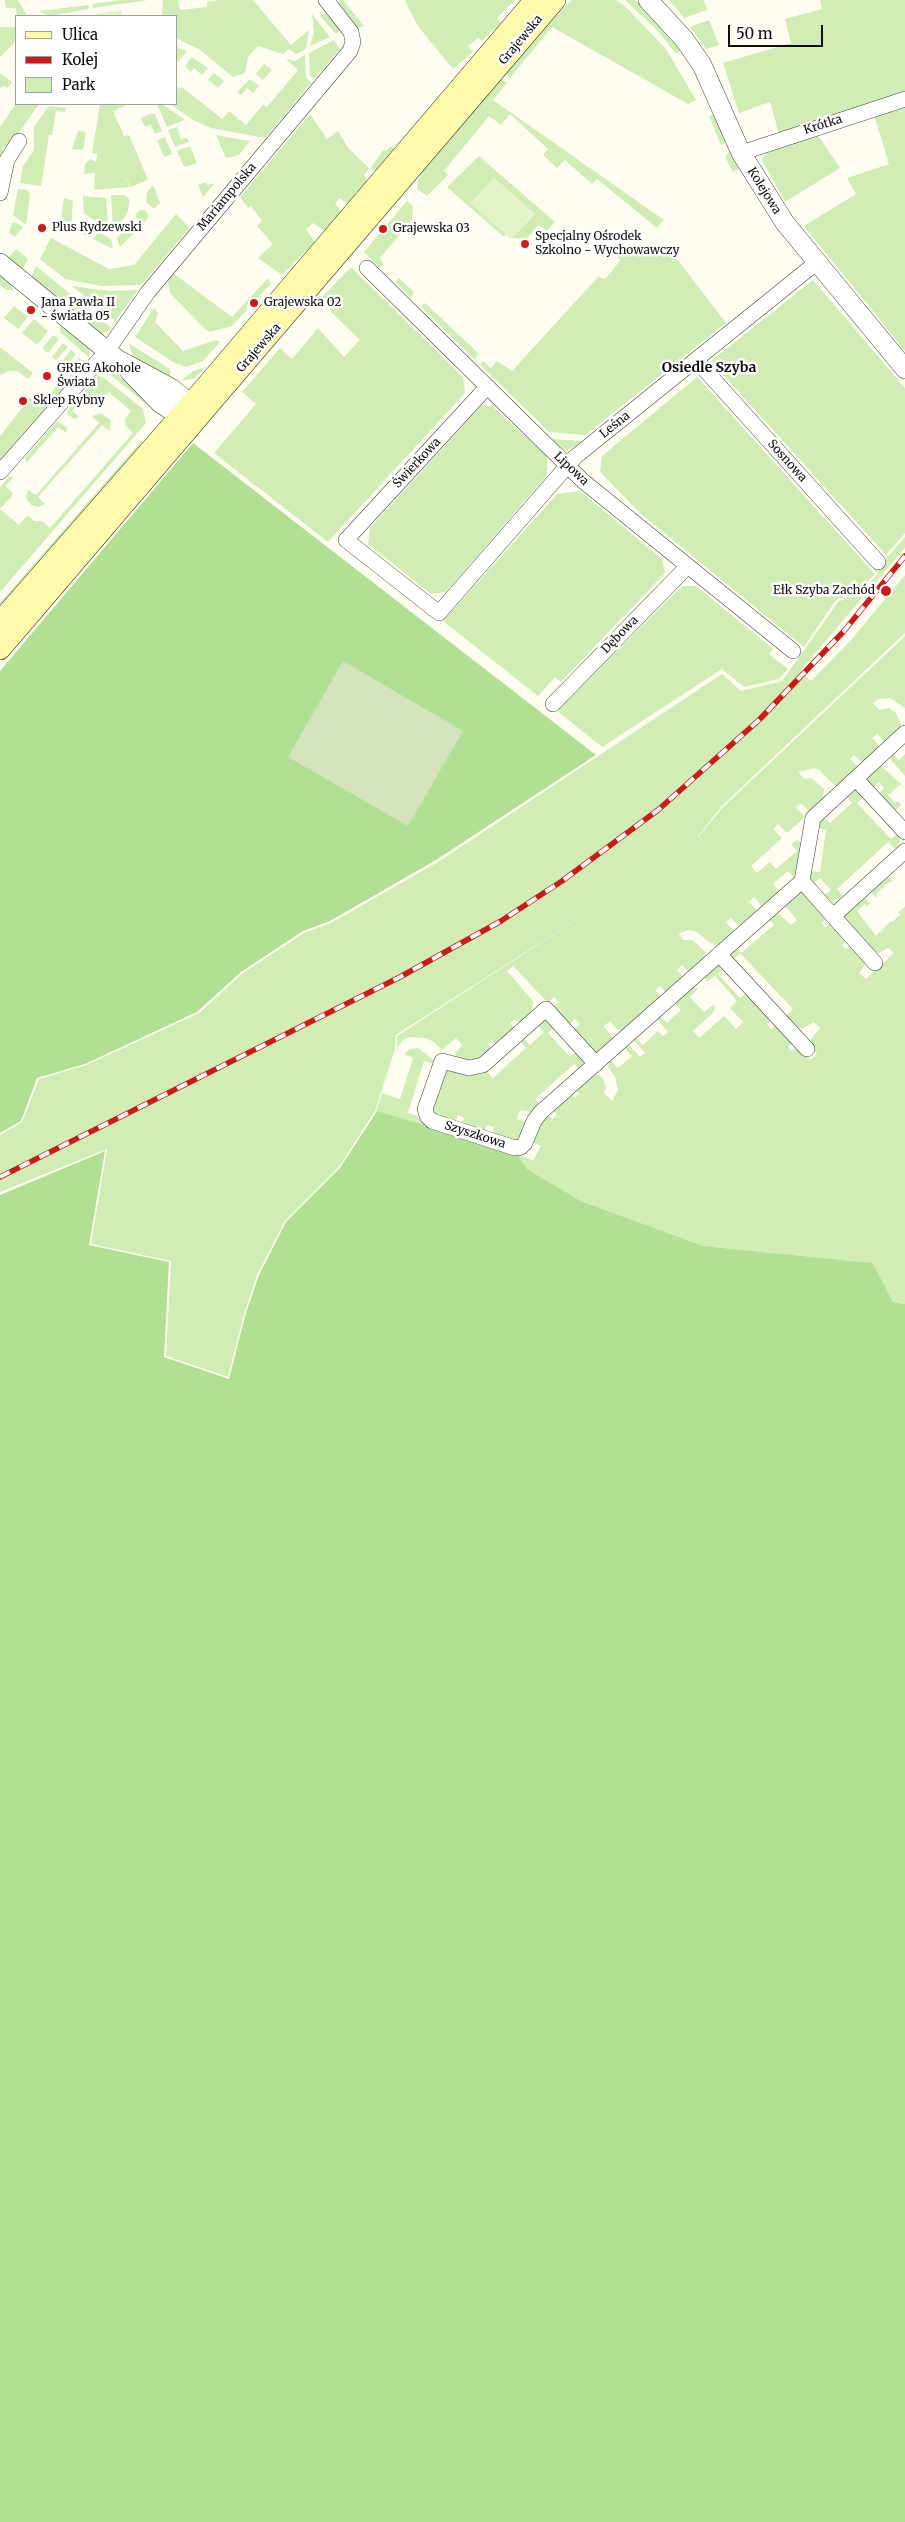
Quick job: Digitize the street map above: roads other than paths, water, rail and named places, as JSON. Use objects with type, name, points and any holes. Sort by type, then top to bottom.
[{"type":"main road","name":"Grajewska","points":[[0,649],[189,413],[535,0]]},
{"type":"main road","name":"Grajewska","points":[[0,622],[189,413],[555,0]]},
{"type":"street","name":"Mariampolska","points":[[0,472],[112,355],[148,292],[352,47],[351,32],[326,0]]},
{"type":"street","name":"Kolejowa","points":[[648,0],[684,39],[702,65],[741,153],[780,217],[816,263],[905,368]]},
{"type":"street","name":"Krótka","points":[[741,153],[905,99]]},
{"type":"street","points":[[0,193],[6,162],[19,141]]},
{"type":"street","points":[[0,263],[112,355],[171,388],[189,413]]},
{"type":"street","name":"Leśna","points":[[438,613],[575,457],[816,263]]},
{"type":"street","name":"Lipowa","points":[[367,268],[568,466],[687,567],[793,651]]},
{"type":"street","name":"Sosnowa","points":[[696,360],[878,562]]},
{"type":"street","name":"Świerkowa","points":[[438,613],[346,540],[487,387]]},
{"type":"street","name":"Dębowa","points":[[554,704],[687,567]]},
{"type":"street","points":[[875,962],[802,881],[813,818],[905,733]]},
{"type":"street","points":[[856,779],[905,832]]},
{"type":"street","points":[[833,916],[905,851]]},
{"type":"street","name":"Szyszkowa","points":[[596,1064],[546,1009],[483,1065],[469,1068],[442,1061],[425,1109],[427,1116],[432,1121],[515,1148],[520,1147],[525,1143],[534,1121],[541,1112],[596,1064],[802,881]]},
{"type":"street","points":[[719,954],[807,1049]]},
{"type":"railway","points":[[0,1177],[400,977],[501,921],[562,881],[658,810],[759,720],[844,631],[905,556]]},
{"type":"place","name":"Plus Rydzewski","points":[[42,228]]},
{"type":"place","name":"Grajewska 03","points":[[383,229]]},
{"type":"place","name":"Specjalny Ośrodek Szkolno - Wychowawczy","points":[[525,244]]},
{"type":"place","name":"Grajewska 02","points":[[254,303]]},
{"type":"place","name":"Jana Pawła II - światła 05","points":[[31,310]]},
{"type":"place","name":"GREG Akohole Świata","points":[[47,376]]},
{"type":"place","name":"Sklep Rybny","points":[[23,401]]},
{"type":"place","name":"Ełk Szyba Zachód","points":[[886,591]]},
{"type":"district","name":"Osiedle Szyba","points":[[709,368]]}]
